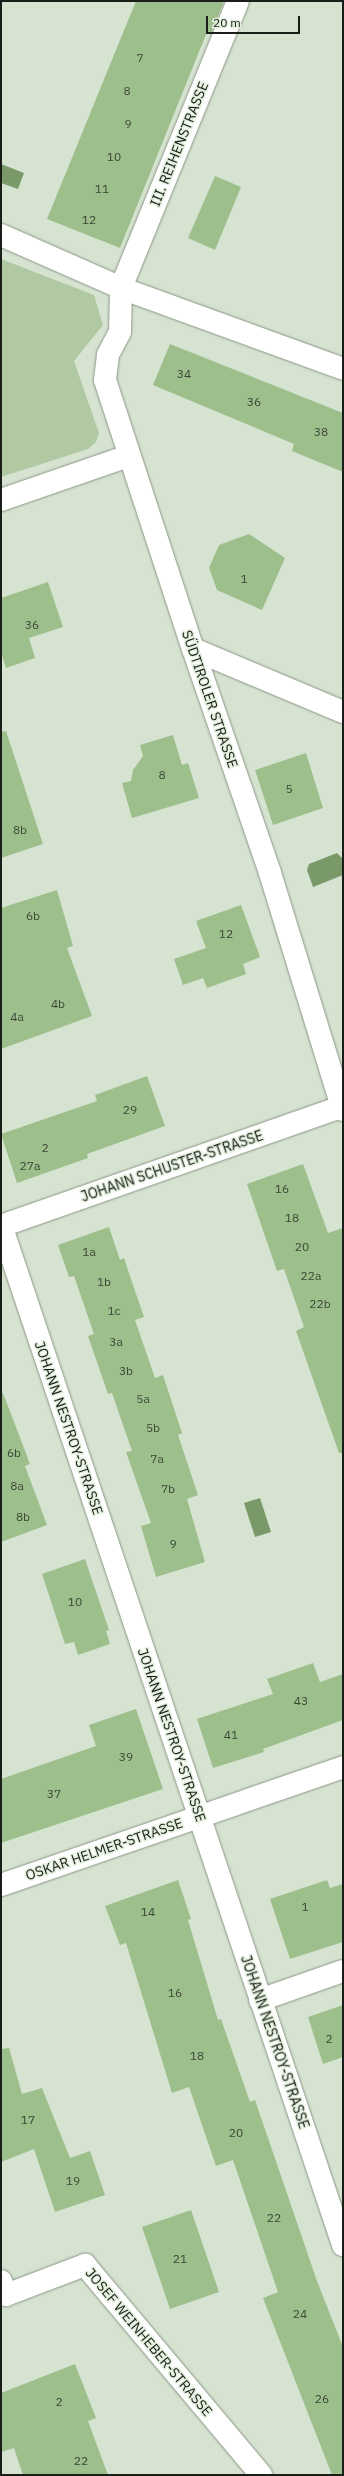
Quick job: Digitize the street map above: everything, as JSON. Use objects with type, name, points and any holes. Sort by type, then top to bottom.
[{"type":"street","name":"III. REIHENSTRASSE","points":[[121,288],[238,1]]},
{"type":"street","points":[[1,235],[121,288],[343,369]]},
{"type":"street","name":"SÜDTIROLER STRASSE","points":[[121,288],[120,332],[108,354],[105,380],[128,456],[270,873],[343,1108]]},
{"type":"street","points":[[1,500],[128,456]]},
{"type":"street","points":[[193,649],[343,712]]},
{"type":"street","name":"JOHANN SCHUSTER-STRASSE","points":[[1,1225],[343,1108]]},
{"type":"street","name":"JOHANN NESTROY-STRASSE","points":[[1,1225],[343,2245]]},
{"type":"street","name":"OSKAR HELMER-STRASSE","points":[[1,1885],[343,1767]]},
{"type":"street","points":[[260,2000],[343,1972]]},
{"type":"street","name":"JOSEF WEINHEBER-STRASSE","points":[[3,2291],[85,2265],[261,2475]]},
{"type":"shaded area","points":[[1,164],[24,173],[18,189],[1,183]]},
{"type":"shaded area","points":[[1,259],[94,295],[103,325],[74,361],[99,433],[96,442],[88,449],[1,477]]},
{"type":"shaded area","points":[[337,853],[343,859],[343,875],[313,887],[307,870],[309,864]]},
{"type":"shaded area","points":[[260,1498],[271,1532],[255,1537],[244,1503]]},
{"type":"building","points":[[136,1],[224,1],[211,34],[207,32],[120,248],[47,219]]},
{"type":"building","points":[[215,176],[241,187],[215,250],[188,238]]},
{"type":"building","points":[[170,344],[343,413],[343,472],[292,451],[294,444],[153,385]]},
{"type":"building","points":[[249,534],[285,558],[262,610],[217,590],[209,568],[219,545]]},
{"type":"building","points":[[48,582],[63,627],[29,638],[35,658],[6,668],[1,652],[1,598]]},
{"type":"building","points":[[6,731],[43,844],[1,858],[1,732]]},
{"type":"building","points":[[173,735],[182,765],[188,763],[199,798],[132,818],[122,783],[131,781],[133,770],[143,756],[140,745]]},
{"type":"building","points":[[306,753],[323,808],[273,825],[255,770]]},
{"type":"building","points":[[57,890],[73,946],[67,948],[92,1016],[1,1049],[1,908]]},
{"type":"building","points":[[241,905],[260,957],[243,964],[246,974],[207,988],[203,978],[183,985],[174,959],[206,948],[196,921]]},
{"type":"building","points":[[147,1076],[165,1126],[87,1154],[88,1158],[17,1183],[1,1134],[97,1101],[95,1095]]},
{"type":"building","points":[[303,1164],[328,1233],[343,1228],[343,1453],[339,1453],[296,1331],[304,1327],[284,1269],[277,1271],[247,1184]]},
{"type":"building","points":[[109,1227],[120,1260],[124,1258],[144,1317],[135,1320],[155,1378],[163,1375],[182,1433],[178,1435],[198,1495],[187,1499],[205,1562],[156,1577],[141,1526],[151,1523],[126,1452],[132,1451],[112,1393],[108,1394],[88,1336],[94,1334],[74,1276],[69,1277],[58,1245]]},
{"type":"building","points":[[1,1393],[3,1393],[30,1464],[25,1466],[47,1525],[1,1542]]},
{"type":"building","points":[[85,1559],[109,1630],[106,1631],[110,1644],[78,1655],[74,1642],[65,1644],[42,1574]]},
{"type":"building","points":[[313,1663],[320,1682],[343,1674],[343,1720],[263,1749],[264,1752],[213,1768],[197,1719],[273,1694],[267,1679]]},
{"type":"building","points":[[136,1709],[163,1789],[1,1843],[1,1779],[96,1746],[89,1725]]},
{"type":"building","points":[[178,1880],[191,1919],[188,1920],[218,2020],[221,2019],[250,2102],[255,2100],[317,2281],[343,2347],[343,2475],[332,2475],[263,2298],[278,2292],[233,2160],[216,2166],[189,2087],[172,2093],[126,1943],[120,1945],[105,1906]]},
{"type":"building","points":[[327,1880],[330,1888],[343,1884],[343,1942],[290,1959],[270,1899]]},
{"type":"building","points":[[343,2005],[343,2057],[323,2064],[308,2017]]},
{"type":"building","points":[[9,2048],[22,2094],[42,2088],[70,2158],[90,2151],[105,2195],[55,2212],[34,2149],[1,2162],[1,2049]]},
{"type":"building","points":[[191,2210],[219,2292],[170,2309],[142,2227]]},
{"type":"building","points":[[75,2364],[96,2418],[88,2421],[108,2475],[23,2475],[14,2448],[1,2452],[1,2393]]}]
